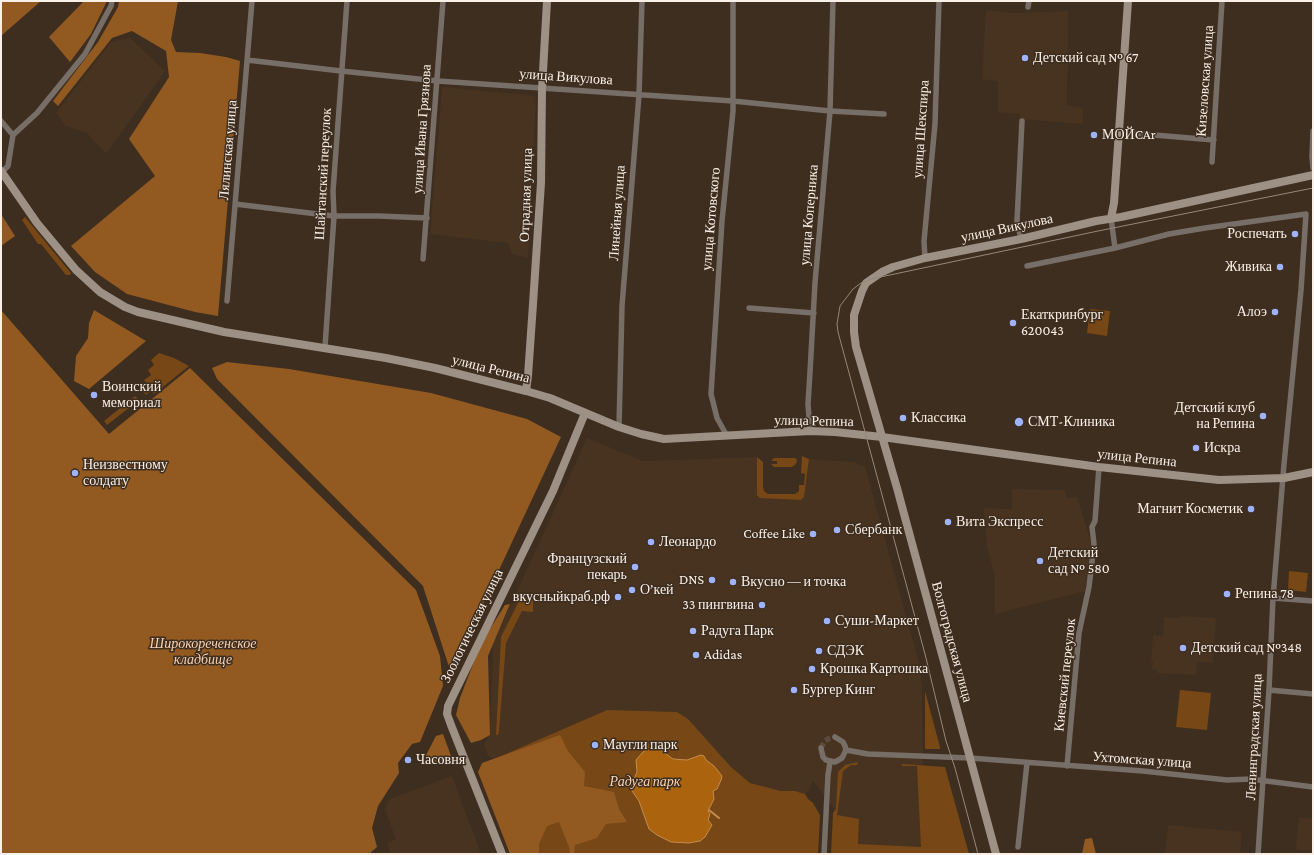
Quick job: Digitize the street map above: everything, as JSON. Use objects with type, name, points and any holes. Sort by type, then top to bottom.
[{"type":"street","points":[[4,170],[13,135],[38,113],[84,54],[111,6],[112,1]]},
{"type":"street","name":"Лялинская улица","points":[[227,301],[252,1]]},
{"type":"street","name":"Шайтанский переулок","points":[[325,347],[334,216],[332,191],[347,1]]},
{"type":"street","name":"улица Ивана Грязнова","points":[[424,259],[443,1]]},
{"type":"street","name":"Отрадная улица","points":[[526,391],[541,183],[542,89],[547,1]]},
{"type":"street","name":"Линейная улица","points":[[619,427],[622,306],[639,95],[642,1]]},
{"type":"street","name":"улица Котовского","points":[[727,436],[717,418],[711,394],[722,221],[733,101],[733,1]]},
{"type":"street","name":"улица Коперника","points":[[810,431],[808,404],[830,111],[833,1]]},
{"type":"street","name":"улица Шекспира","points":[[925,258],[924,241],[934,124],[939,1]]},
{"type":"street","points":[[1027,266],[1115,248],[1111,218],[1114,203],[1128,1]]},
{"type":"street","name":"Кизеловская улица","points":[[1212,162],[1222,1]]},
{"type":"street","name":"улица Викулова","points":[[247,60],[438,81],[733,101],[830,111],[884,114]]},
{"type":"street","points":[[1,121],[13,135]]},
{"type":"street","points":[[1021,239],[1017,221],[1022,122]]},
{"type":"street","points":[[1313,131],[1313,168]]},
{"type":"street","points":[[1118,132],[1214,140]]},
{"type":"street","name":"улица Репина","points":[[4,170],[37,224],[68,262],[100,292],[125,307],[138,312],[224,332],[325,347],[428,366],[550,398],[619,427],[641,434],[664,439],[810,431],[835,432],[882,437],[1099,468],[1219,480],[1284,478],[1313,472]]},
{"type":"street","name":"улица Викулова","points":[[882,437],[856,347],[854,332],[856,307],[862,291],[866,283],[876,276],[892,267],[925,258],[1021,239],[1111,218],[1313,175]]},
{"type":"street","points":[[235,204],[334,216],[427,218]]},
{"type":"street","name":"Ленинградская улица","points":[[1115,248],[1169,234],[1306,214],[1273,598],[1264,781],[1258,854]]},
{"type":"street","points":[[749,308],[814,313]]},
{"type":"street","name":"Зоологическая улица","points":[[502,854],[451,725],[447,714],[448,706],[553,491],[585,413]]},
{"type":"street","name":"Волгоградская улица","points":[[882,437],[996,854]]},
{"type":"street","name":"Киевский переулок","points":[[1068,766],[1079,632],[1090,587],[1094,544],[1092,527],[1095,521],[1099,468]]},
{"type":"street","points":[[1273,598],[1313,601]]},
{"type":"street","points":[[1269,690],[1313,694]]},
{"type":"street","points":[[821,748],[823,757],[830,762],[839,761],[845,755],[846,750],[843,742],[835,737]]},
{"type":"street","name":"Ухтомская улица","points":[[846,750],[868,754],[970,758],[1143,771],[1227,780],[1251,779],[1313,787]]},
{"type":"street","points":[[824,854],[830,762]]},
{"type":"street","points":[[1018,847],[1028,762]]},
{"type":"shaded area","name":"Детский сад № 67","points":[[986,10],[1014,13],[1068,11],[1067,105],[1083,108],[1083,124],[1020,119],[1020,114],[998,112],[998,81],[982,79]]},
{"type":"shaded area","points":[[130,38],[165,71],[106,154],[87,133],[66,126],[56,113],[111,42]]},
{"type":"shaded area","points":[[442,87],[536,96],[528,258],[512,254],[508,243],[430,234]]},
{"type":"shaded area","name":"Радуга Парк","points":[[587,438],[643,461],[757,457],[757,495],[801,500],[804,497],[809,459],[854,462],[865,467],[919,663],[922,689],[924,851],[834,846],[835,810],[813,781],[809,790],[805,794],[795,791],[781,791],[750,783],[731,767],[607,710],[494,759],[488,756],[484,744],[490,735],[493,644]]},
{"type":"shaded area","name":"Детский сад № 580","points":[[1012,489],[1065,490],[1067,498],[1077,497],[1091,543],[1085,591],[995,614],[995,576],[987,547],[984,508],[1012,509]]},
{"type":"shaded area","name":"Детский сад №348","points":[[1180,616],[1216,618],[1213,663],[1197,662],[1196,675],[1157,673],[1157,669],[1152,669],[1153,661],[1151,661],[1153,635],[1163,636],[1164,617],[1179,618]]},
{"type":"shaded area","points":[[654,747],[658,748],[673,759],[687,760],[701,755],[704,756],[722,776],[717,789],[713,791],[714,799],[708,811],[710,814],[708,820],[712,825],[705,837],[700,841],[689,843],[671,842],[649,829],[639,801],[630,788],[630,785],[637,772],[636,760],[643,752]]},
{"type":"shaded area","points":[[452,776],[481,854],[391,854],[387,843],[396,839],[385,810],[387,803],[392,798]]},
{"type":"shaded area","points":[[1299,817],[1313,819],[1313,851],[1296,849]]},
{"type":"shaded area","points":[[1168,825],[1242,832],[1240,854],[1165,854]]},
{"type":"green space","points":[[1,1],[41,1],[1,36]]},
{"type":"green space","points":[[84,1],[107,1],[91,34],[70,62],[49,37]]},
{"type":"green space","points":[[119,1],[178,1],[171,40],[176,52],[200,53],[240,61],[218,316],[195,312],[127,294],[95,272],[71,246],[155,176],[129,139],[169,77],[166,51],[132,31],[112,38],[58,106],[53,101],[98,42],[118,7]]},
{"type":"green space","points":[[1,214],[15,236],[1,246]]},
{"type":"green space","points":[[25,217],[71,273],[70,275],[66,275],[41,244],[38,244],[22,220]]},
{"type":"green space","points":[[1090,309],[1110,311],[1107,336],[1087,333]]},
{"type":"green space","name":"Широкореченское кладбище","points":[[1,310],[109,434],[190,368],[416,590],[440,656],[443,686],[420,742],[412,744],[398,763],[399,773],[378,806],[372,828],[377,847],[369,854],[1,854]]},
{"type":"green space","points":[[94,310],[146,341],[89,389],[74,381],[76,356],[88,338],[89,323]]},
{"type":"green space","points":[[159,353],[174,358],[189,366],[154,394],[151,391],[146,395],[142,390],[148,385],[144,380],[151,375],[148,370],[154,365],[151,360]]},
{"type":"green space","points":[[227,362],[289,369],[431,393],[527,419],[561,437],[451,673],[423,586],[217,379],[212,368]]},
{"type":"green space","points":[[135,396],[139,400],[107,425],[104,421]]},
{"type":"green space","points":[[802,456],[809,459],[804,497],[801,500],[760,498],[757,495],[757,457],[763,462],[764,491],[768,494],[795,494],[799,491],[799,485],[804,485],[805,474],[801,473]]},
{"type":"green space","points":[[774,458],[795,458],[797,460],[796,464],[792,467],[774,467],[771,464],[777,464],[777,461],[771,461]]},
{"type":"green space","points":[[1289,571],[1308,573],[1306,592],[1288,590]]},
{"type":"green space","points":[[523,597],[533,600],[533,612],[522,611],[506,643],[499,731],[498,735],[496,735],[501,637],[520,599]]},
{"type":"green space","points":[[510,604],[488,656],[490,735],[471,743],[456,715],[460,698],[481,643],[505,605]]},
{"type":"green space","points":[[1180,690],[1211,693],[1207,730],[1176,727]]},
{"type":"green space","points":[[925,691],[940,747],[940,749],[925,749]]},
{"type":"green space","name":"Радуга парк","points":[[607,710],[677,712],[688,719],[731,767],[750,783],[781,791],[795,791],[805,794],[813,803],[820,815],[818,854],[526,854],[494,759]]},
{"type":"green space","points":[[443,734],[451,756],[427,765],[425,757],[436,736]]},
{"type":"green space","points":[[560,735],[568,751],[585,772],[584,786],[614,792],[619,809],[627,822],[606,824],[597,838],[575,845],[574,854],[570,854],[569,847],[559,822],[547,826],[539,844],[539,854],[510,854],[478,772],[482,763]]},
{"type":"green space","points":[[858,762],[857,765],[851,765],[843,771],[837,815],[859,819],[858,844],[921,847],[917,766],[902,766],[902,764],[945,767],[969,854],[831,854],[833,813],[836,809],[838,772],[845,765]]},
{"type":"green space","points":[[1092,838],[1096,854],[1082,854],[1085,839]]},
{"type":"waterway","points":[[709,810],[719,818]]},
{"type":"tunnel","points":[[821,748],[825,741],[835,737]]},
{"type":"tram line","points":[[978,854],[955,768],[946,741],[925,654],[838,332],[837,324],[840,306],[853,289],[861,283],[871,279],[1098,231],[1313,188]]},
{"type":"place","name":"Детский сад № 67","points":[[1025,58]]},
{"type":"place","name":"МОЙCAr","points":[[1094,135]]},
{"type":"place","name":"Роспечать","points":[[1295,234]]},
{"type":"place","name":"Живика","points":[[1280,267]]},
{"type":"place","name":"Алоэ","points":[[1275,312]]},
{"type":"place","name":"Екаткринбург 620043","points":[[1013,323]]},
{"type":"place","name":"Воинский мемориал","points":[[94,395]]},
{"type":"place","name":"Детский клуб на Репина","points":[[1263,416]]},
{"type":"place","name":"Классика","points":[[903,418]]},
{"type":"place","name":"СМТ-Клиника","points":[[1019,422]]},
{"type":"place","name":"Искра","points":[[1196,448]]},
{"type":"place","name":"Неизвестному солдату","points":[[75,473]]},
{"type":"place","name":"Магнит Косметик","points":[[1251,509]]},
{"type":"place","name":"Вита Экспресс","points":[[948,522]]},
{"type":"place","name":"Сбербанк","points":[[837,530]]},
{"type":"place","name":"Coffee Like","points":[[813,534]]},
{"type":"place","name":"Леонардо","points":[[651,542]]},
{"type":"place","name":"Детский сад № 580","points":[[1040,561]]},
{"type":"place","name":"Французский пекарь","points":[[635,567]]},
{"type":"place","name":"DNS","points":[[712,580]]},
{"type":"place","name":"Вкусно — и точка","points":[[733,582]]},
{"type":"place","name":"О’кей","points":[[632,590]]},
{"type":"place","name":"Репина 78","points":[[1227,594]]},
{"type":"place","name":"вкусныйкраб.рф","points":[[618,597]]},
{"type":"place","name":"33 пингвина","points":[[762,605]]},
{"type":"place","name":"Суши-Маркет","points":[[827,621]]},
{"type":"place","name":"Радуга Парк","points":[[693,631]]},
{"type":"place","name":"Детский сад №348","points":[[1183,648]]},
{"type":"place","name":"СДЭК","points":[[819,651]]},
{"type":"place","name":"Adidas","points":[[696,655]]},
{"type":"place","name":"Крошка Картошка","points":[[812,669]]},
{"type":"place","name":"Бургер Кинг","points":[[794,690]]},
{"type":"place","name":"Маугли парк","points":[[595,745]]},
{"type":"place","name":"Часовня","points":[[408,760]]}]
